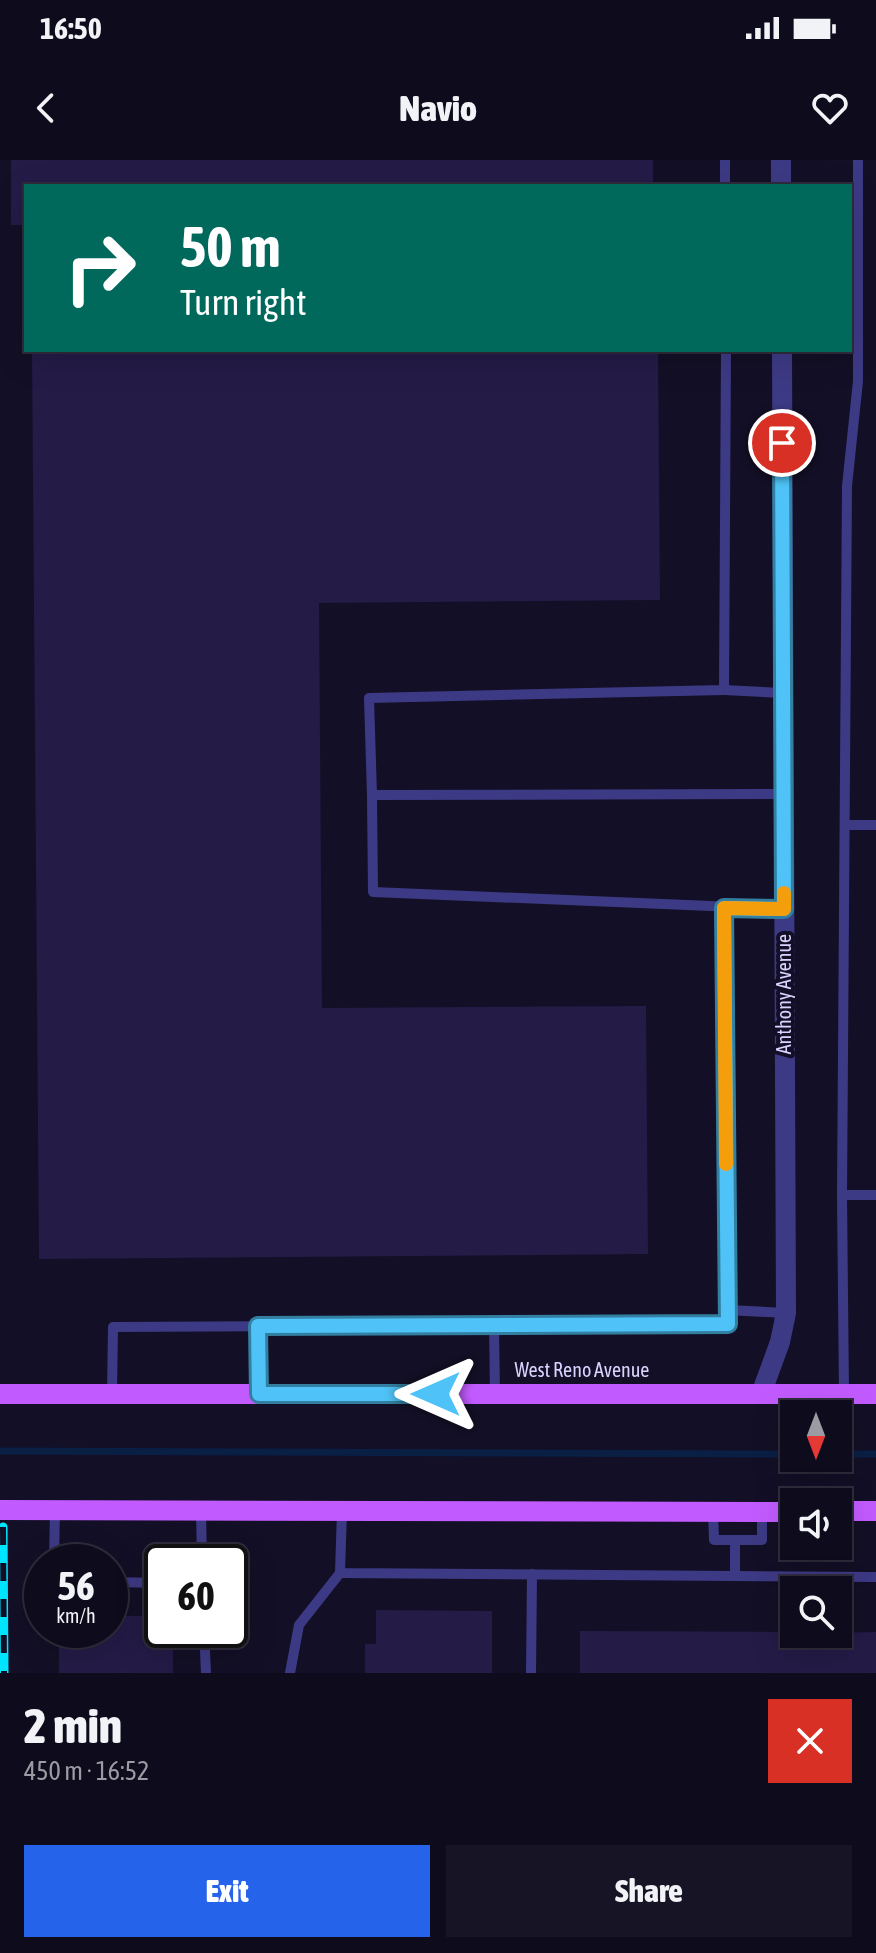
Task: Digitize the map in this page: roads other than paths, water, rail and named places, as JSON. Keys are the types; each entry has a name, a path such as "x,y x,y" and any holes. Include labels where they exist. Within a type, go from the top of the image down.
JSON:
{"main road":[{"name":"West Reno Avenue","path":"0,1394 876,1394"},
{"path":"0,1510 780,1512"},
{"path":"852,1511 876,1511"}],"street":[{"path":"781,160 781,184"},
{"name":"Anthony Avenue","path":"761,1394 780,1342 786,1313 782,352"}],"lane":[{"path":"725,160 725,184"},
{"path":"844,1394 842,1195 847,486 858,381 858,160"},
{"path":"724,690 726,352"},
{"path":"783,693 724,690 369,698 373,892 784,909"},
{"path":"372,795 783,794"},
{"path":"845,825 876,825"},
{"path":"112,1394 113,1327 728,1324 724,908"},
{"path":"842,1195 876,1195"},
{"path":"727,1310 786,1313"},
{"path":"494,1325 495,1394"},
{"path":"258,1326 259,1394"},
{"path":"54,1544 55,1510"},
{"path":"201,1511 202,1544"},
{"path":"290,1673 299,1625 340,1573 342,1511"},
{"path":"713,1511 714,1540 762,1540 762,1512"},
{"path":"735,1540 735,1575"},
{"path":"340,1573 876,1577"},
{"path":"531,1673 532,1574"},
{"path":"205,1648 206,1673"}],"waterway":[{"path":"0,1451 780,1454"},
{"path":"852,1454 876,1454"}],"railway":[{"path":"3,1527 4,1673"}]}
